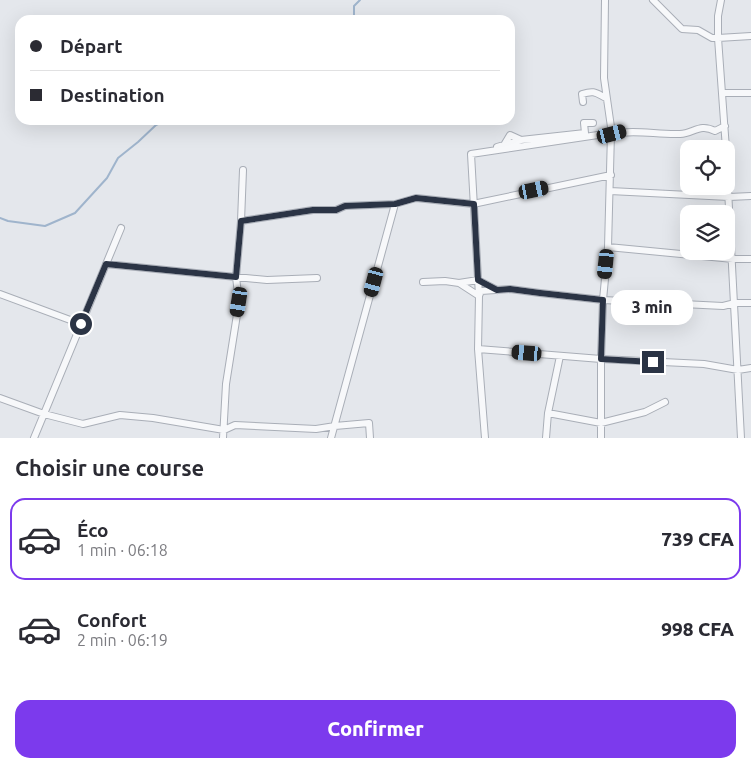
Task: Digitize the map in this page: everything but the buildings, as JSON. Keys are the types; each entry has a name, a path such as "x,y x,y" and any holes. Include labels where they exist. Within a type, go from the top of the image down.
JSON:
{"street":[{"path":"602,437 601,359 603,300 608,247 612,134 604,78 605,0"},
{"path":"653,0 682,29 698,30 712,38 751,36"},
{"path":"721,0 718,16 718,38 726,140"},
{"path":"583,102 582,94 591,91 599,93 606,98"},
{"path":"722,93 751,93"},
{"path":"487,152 489,149 521,140 585,133 584,123 593,123"},
{"path":"485,438 478,349 479,296 471,154 612,133 682,134 701,127 710,128 715,131 725,126"},
{"path":"223,438 226,384 239,302 236,277 243,170"},
{"path":"241,221 313,210 336,210 345,206 395,204 416,198 474,204 610,175"},
{"path":"610,191 729,197 751,196"},
{"path":"729,197 729,205"},
{"path":"331,438 395,204"},
{"path":"34,438 121,228"},
{"path":"608,247 680,254"},
{"path":"735,259 751,259"},
{"path":"732,260 741,438"},
{"path":"106,264 267,280 317,278"},
{"path":"423,282 445,281 459,283 478,280 497,290"},
{"path":"459,283 479,296"},
{"path":"479,296 481,291 510,289 603,300 723,306 735,302 751,303"},
{"path":"0,294 81,324"},
{"path":"478,349 601,359 704,364 738,370 751,368"},
{"path":"546,438 548,413 560,356"},
{"path":"0,398 44,414 83,424 120,415 154,418 224,430 235,426 316,429 369,423 370,438"},
{"path":"548,413 601,423 645,412 665,402"}],"waterway":[{"path":"354,15 354,6 360,0"},
{"path":"0,218 8,221 45,226 75,213 107,178 118,158 156,125"}],"route":[{"path":"81,324 106,264 236,277 241,221 313,210 336,210 345,206 395,204 416,198 474,204 478,280 497,290 510,289 603,300 601,359 653,362"}]}
